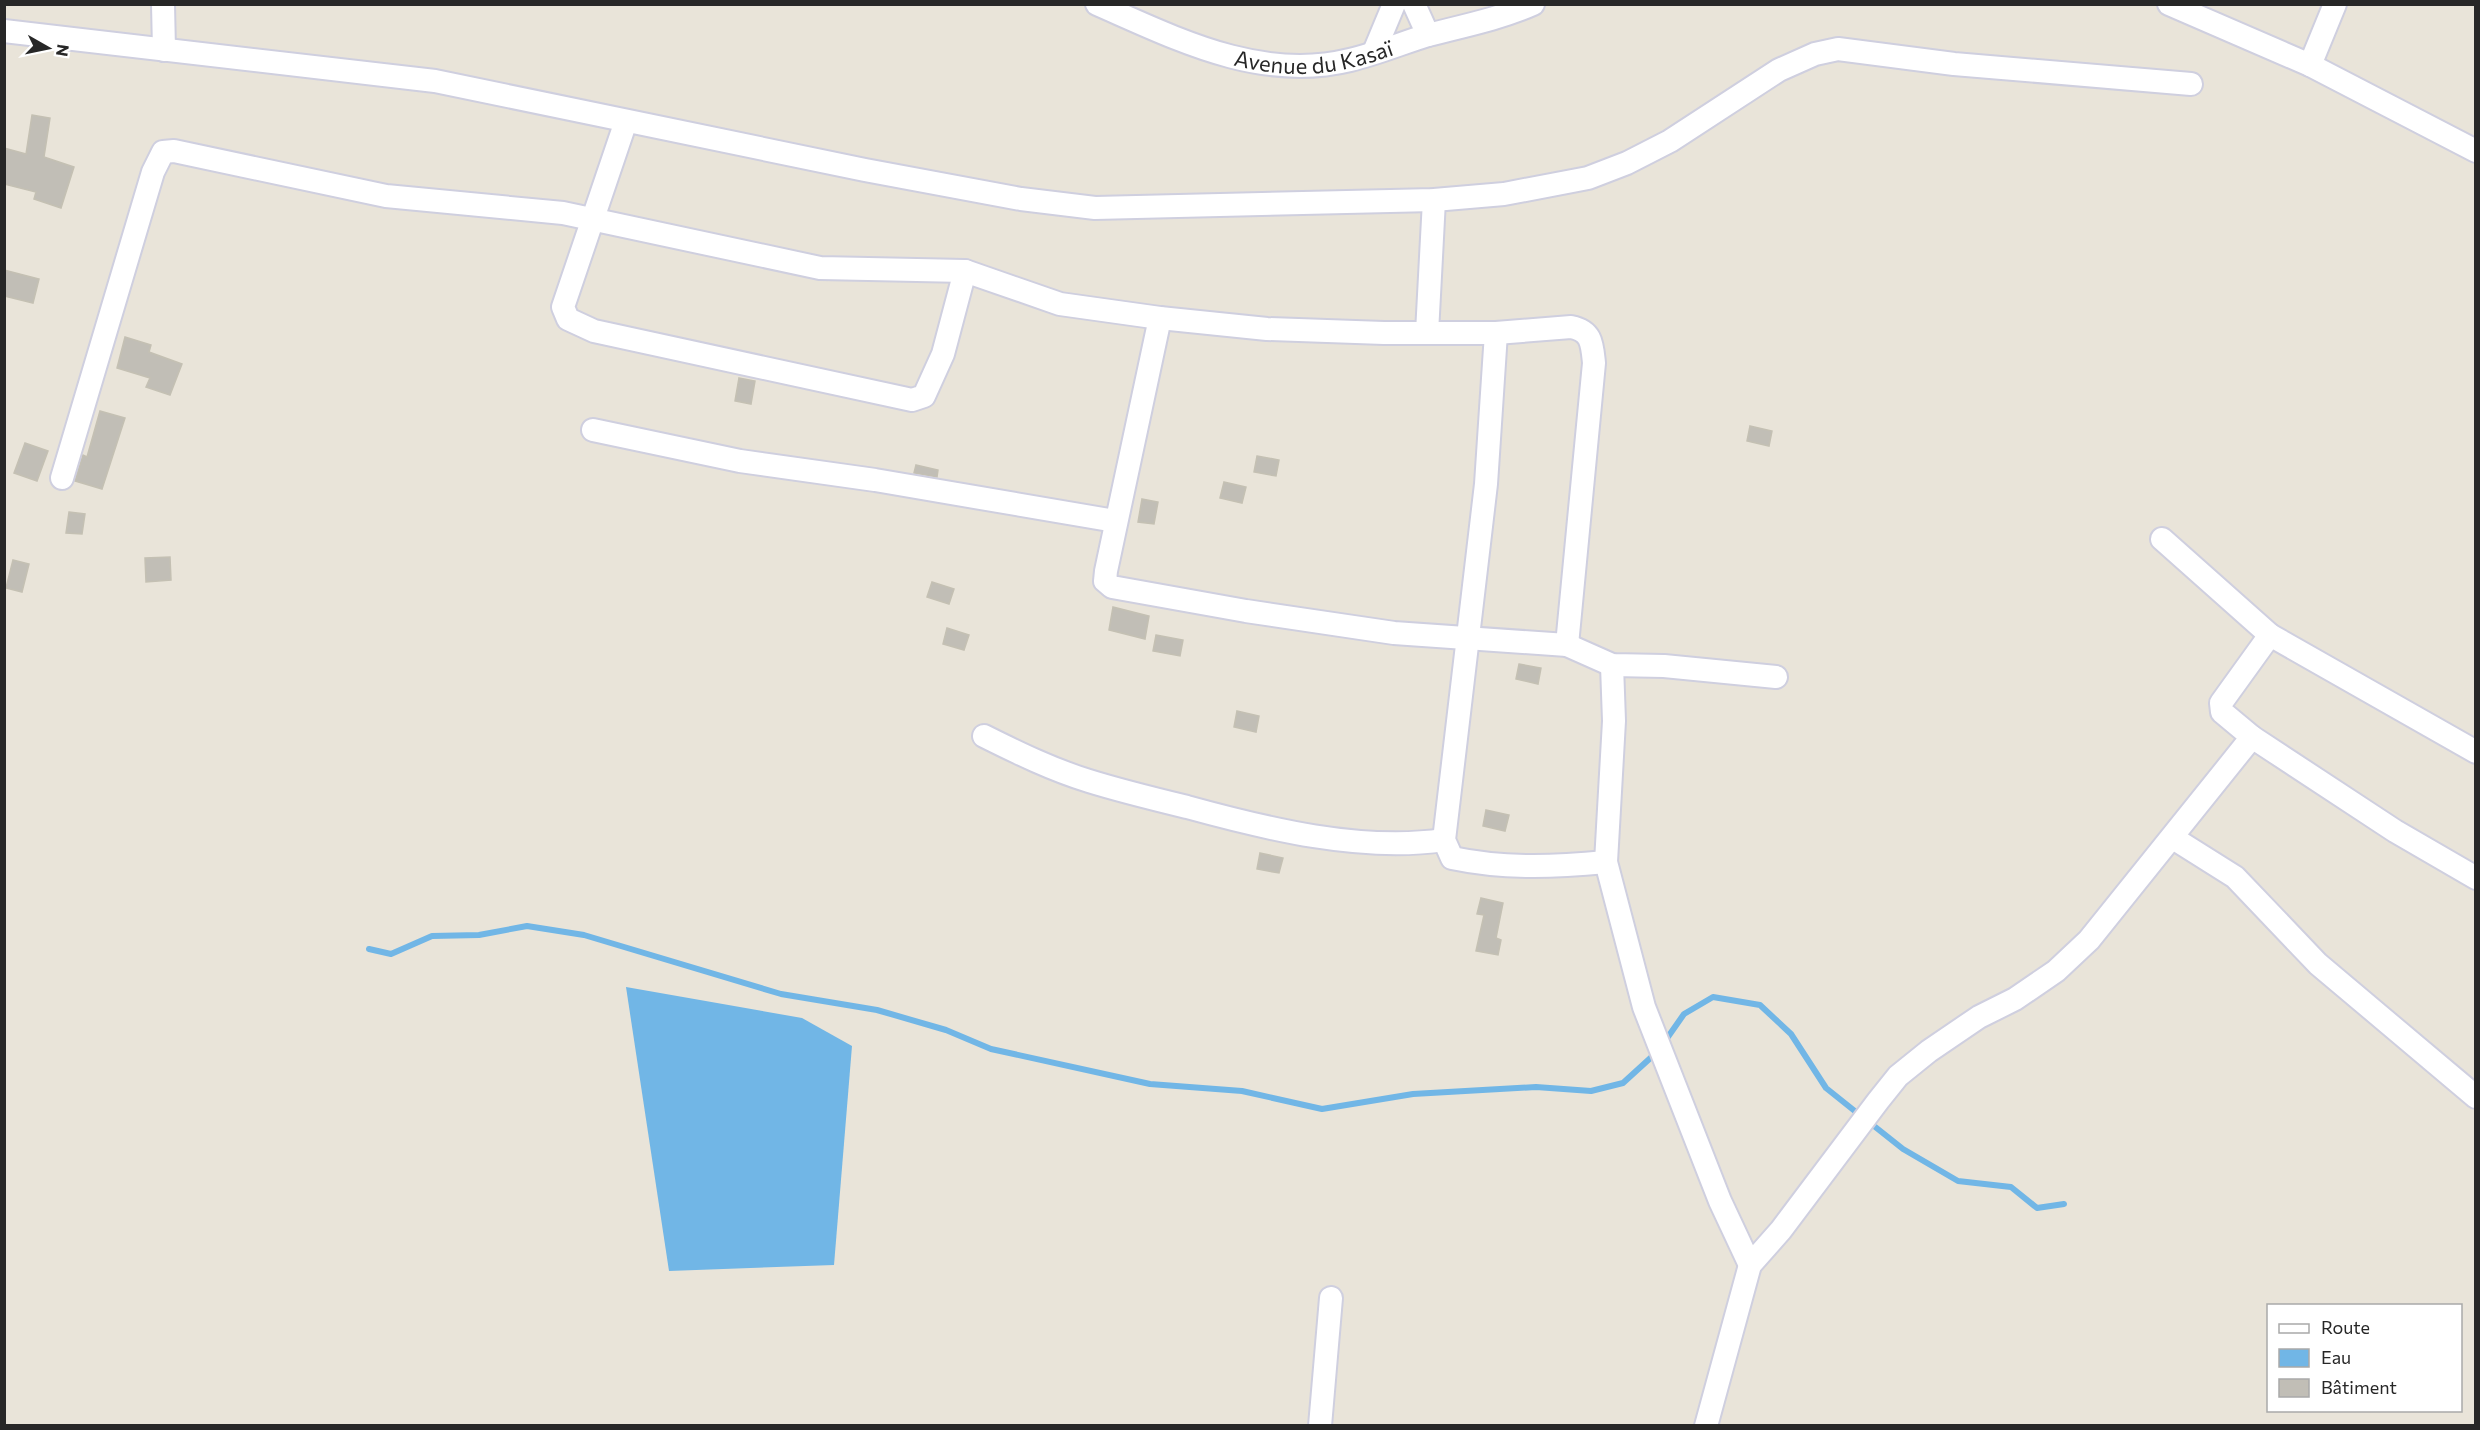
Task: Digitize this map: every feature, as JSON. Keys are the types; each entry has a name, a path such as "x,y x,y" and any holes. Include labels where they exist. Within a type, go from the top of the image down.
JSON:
{"street":[{"path":"163,4 164,50"},
{"name":"Avenue du Kasaï","path":"1097,4 1180,41 1262,64 1307,66 1350,60 1428,35 1475,24 1533,4"},
{"path":"1374,52 1394,4"},
{"path":"1414,4 1428,35"},
{"path":"2169,4 2310,65 2475,151"},
{"path":"2310,65 2335,4"},
{"path":"4,31 435,81 519,96 626,121 1021,199 1095,208 1142,209 1434,200 1504,194 1587,178 1627,163 1670,141 1779,70 1815,54 1838,49 1954,64 2191,84"},
{"path":"626,121 563,307 568,319 594,331 743,365 851,386 894,398 912,400 924,396 943,354 965,271"},
{"path":"62,478 153,172 163,152 192,154 386,196 496,205 592,219 625,228 820,268 965,271 1060,304 1160,318 1287,330 1496,333 1571,327 1582,329 1589,335 1594,363 1568,645"},
{"path":"1427,333 1434,200"},
{"path":"1160,318 1115,522 1105,581 1112,587 1246,611 1394,633 1568,645 1612,665 1664,666 1776,677"},
{"path":"1496,333 1486,484 1444,840 1452,858 1468,861 1522,867 1606,862"},
{"path":"593,430 740,461 885,482 1115,522"},
{"path":"2162,539 2270,634 2475,752"},
{"path":"2270,634 2221,702 2222,712 2252,737 2395,831 2475,878"},
{"path":"1612,665 1614,721 1606,862 1644,1007 1720,1202 1750,1265"},
{"path":"984,736 1029,758 1088,781 1245,823 1343,839 1419,844 1444,840"},
{"path":"1706,1425 1750,1265 1781,1230 1898,1076 1979,1017 2015,999 2056,971 2088,940 2173,838 2252,737"},
{"path":"2173,838 2235,878 2318,964 2475,1097"},
{"path":"1320,1425 1331,1298"}],"water":[{"path":"626,987 802,1018 852,1046 834,1265 669,1271"}],"building":[{"path":"32,115 50,118 44,157 74,167 61,208 34,199 36,192 4,184 4,148 26,154"},
{"path":"4,270 39,279 33,303 4,296"},
{"path":"125,337 151,345 149,352 182,364 170,395 146,387 150,378 117,368"},
{"path":"739,378 755,381 751,404 735,401"},
{"path":"100,411 125,418 102,489 75,481 83,455 87,457"},
{"path":"1750,426 1772,431 1769,446 1747,441"},
{"path":"25,443 48,451 37,481 14,473"},
{"path":"1257,456 1279,460 1276,476 1254,472"},
{"path":"916,465 938,470 937,477 914,473"},
{"path":"1224,482 1246,487 1242,503 1220,498"},
{"path":"1142,499 1158,502 1154,524 1138,522"},
{"path":"69,512 85,514 82,534 66,533"},
{"path":"170,557 171,580 146,582 145,558"},
{"path":"13,560 29,564 22,592 6,588"},
{"path":"932,582 954,589 949,604 927,597"},
{"path":"1113,607 1149,616 1145,639 1109,630"},
{"path":"947,628 969,635 964,650 943,644"},
{"path":"1156,635 1183,640 1180,656 1153,651"},
{"path":"1519,664 1541,668 1538,684 1516,679"},
{"path":"1237,711 1259,716 1256,732 1234,727"},
{"path":"1486,810 1509,815 1505,831 1483,826"},
{"path":"1260,853 1283,858 1279,873 1257,869"},
{"path":"1481,898 1503,903 1496,938 1501,940 1498,955 1476,951 1484,915 1477,914"}],"waterway":[{"path":"369,949 391,954 432,936 479,935 527,926 584,935 781,994 877,1010 946,1030 991,1049 1150,1084 1242,1091 1322,1109 1413,1094 1536,1087 1591,1091 1623,1083 1657,1052"},
{"path":"1663,1044 1684,1014 1713,997 1760,1005 1791,1034 1826,1088 1861,1116"},
{"path":"1869,1122 1903,1149 1958,1181 2011,1187 2037,1208 2064,1204"}]}
